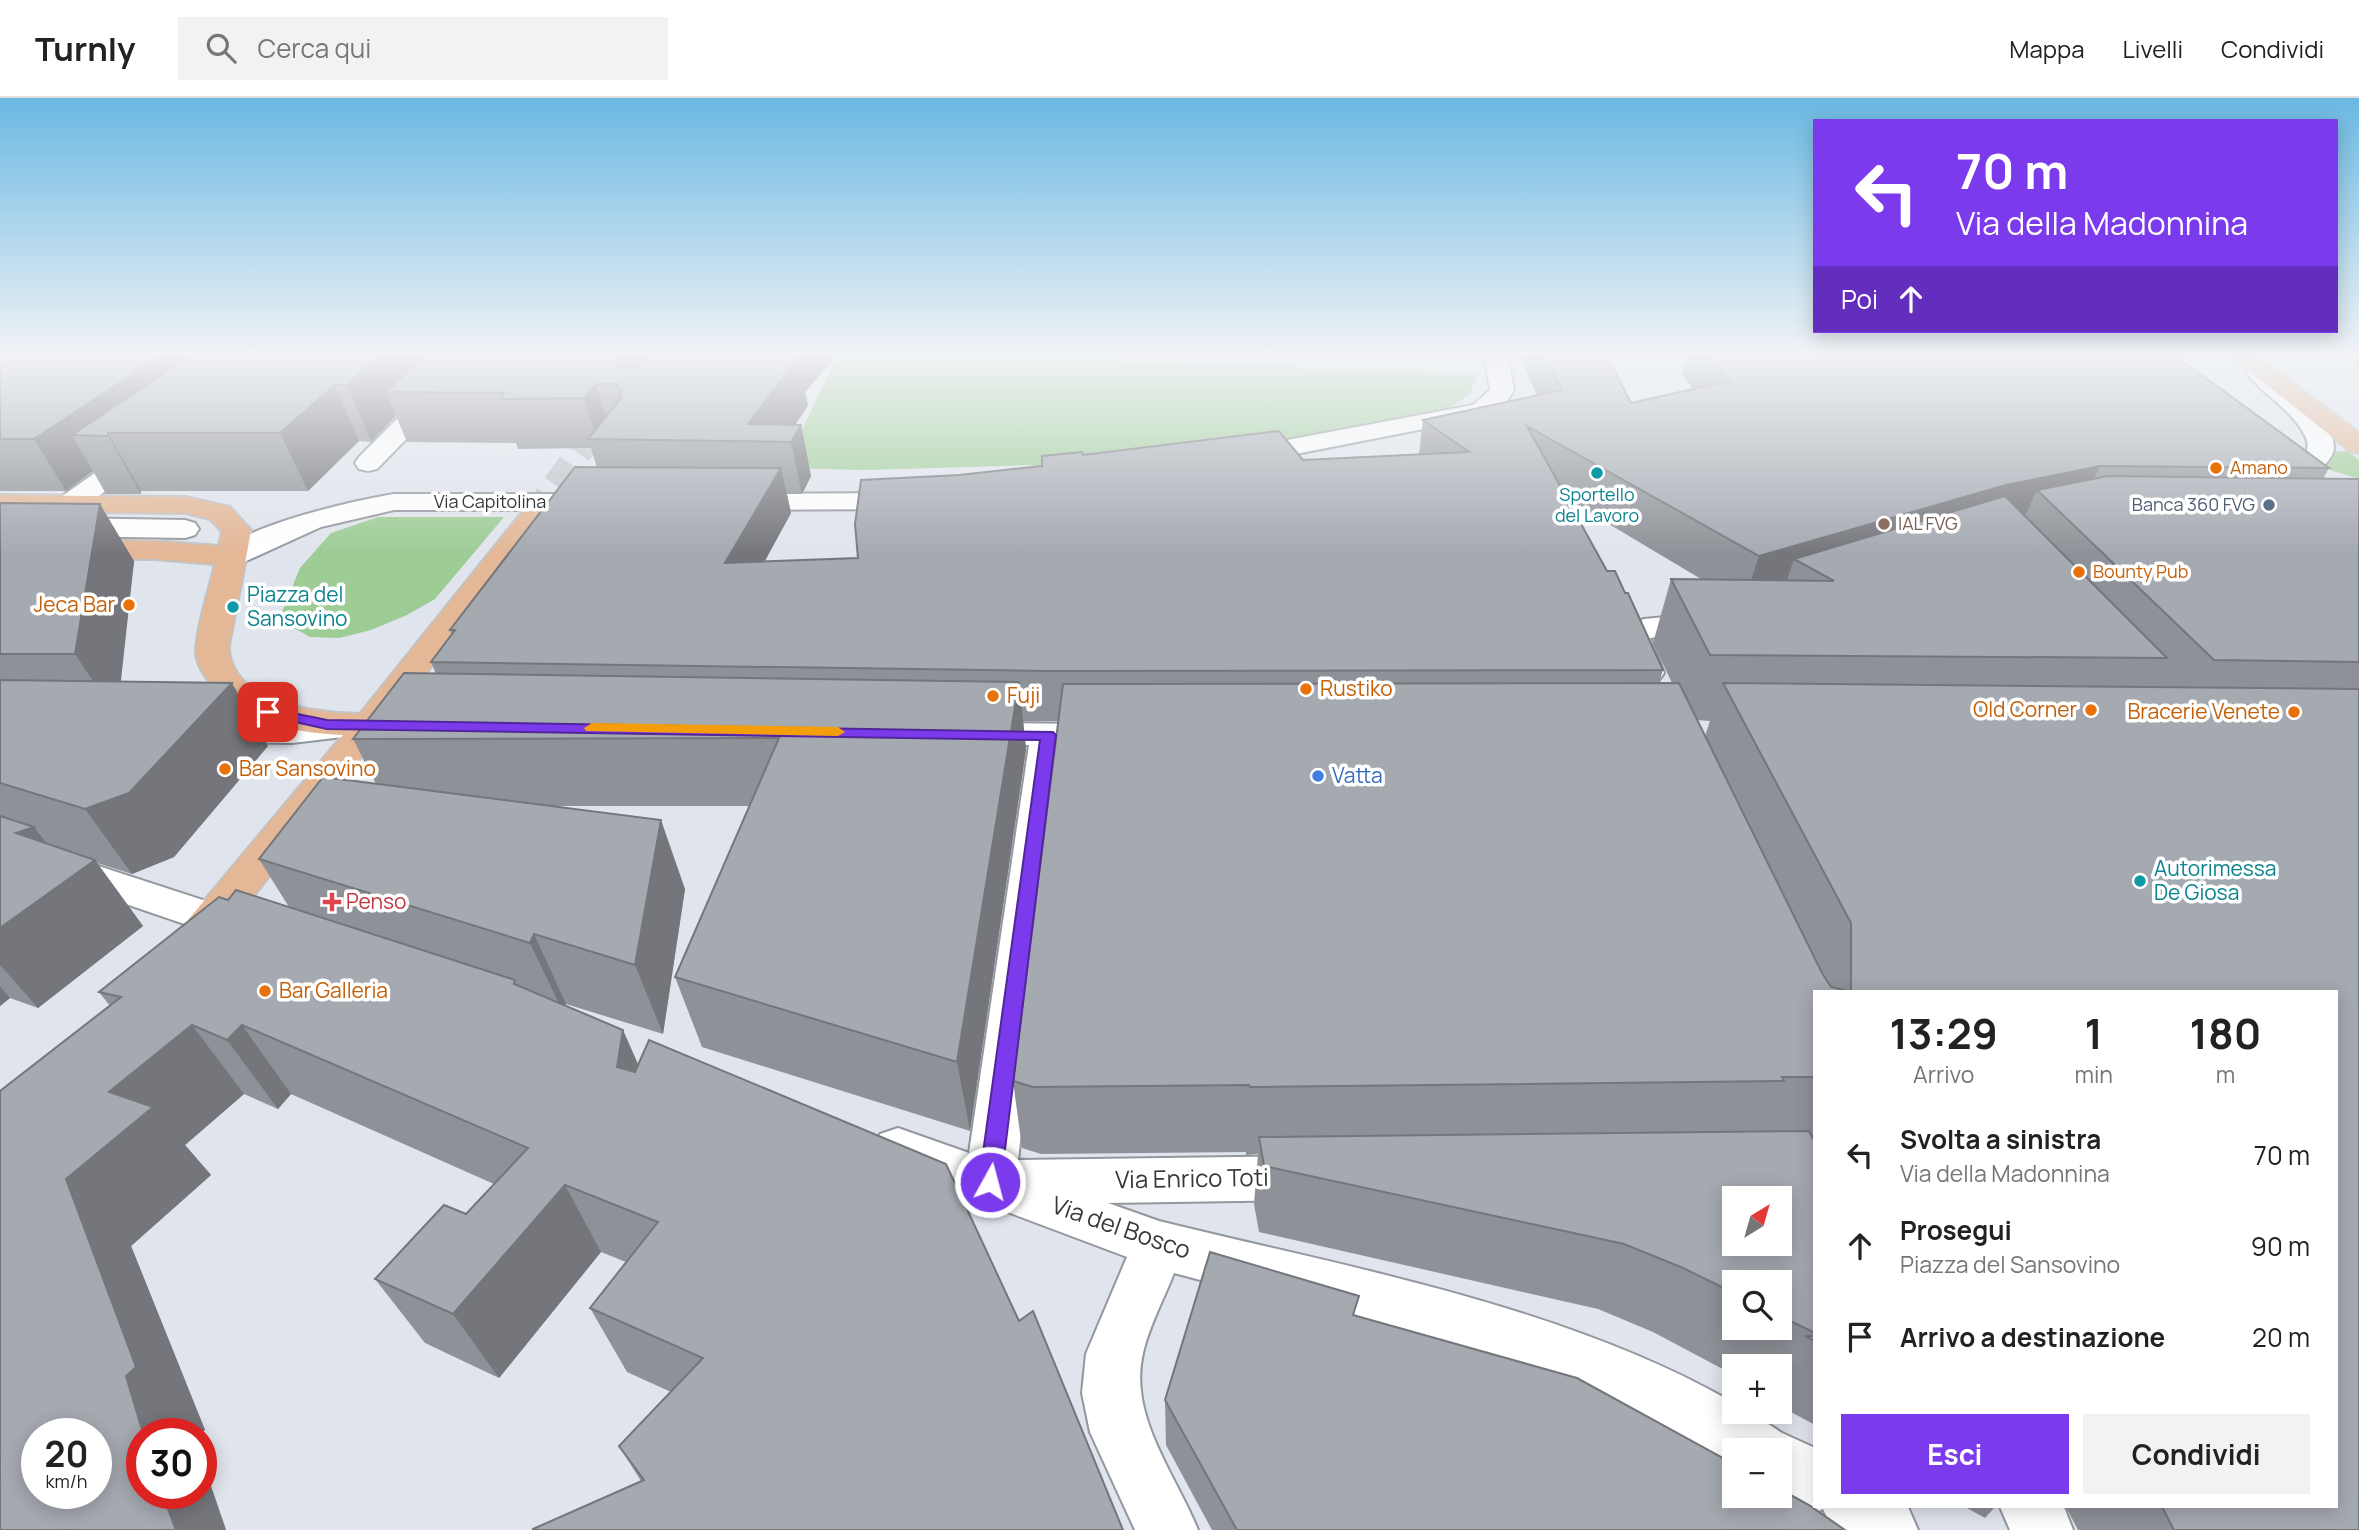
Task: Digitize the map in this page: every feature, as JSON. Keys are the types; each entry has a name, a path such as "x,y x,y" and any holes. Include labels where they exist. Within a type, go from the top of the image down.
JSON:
{"main road":[{"path":"2327,421 2359,445"},
{"path":"2281,466 2319,495"},
{"path":"0,503 206,508 220,513 237,530 212,651 221,674 237,692 268,712 327,724 389,725"},
{"path":"178,956 214,920 389,725 533,517"},
{"path":"2,545 154,550 233,556"}],"street":[{"path":"368,463 413,421"},
{"path":"1213,461 1428,421"},
{"path":"2305,421 2321,443 2321,453 2309,466 2306,474 2319,495"},
{"path":"71,503 164,436"},
{"path":"579,502 600,472"},
{"path":"708,502 872,503 940,498"},
{"name":"Via Capitolina","path":"233,556 274,534 317,517 361,507 407,502 629,502"},
{"path":"2,545 39,527 185,529"},
{"path":"1658,699 1633,640 1635,633 1644,629 1695,626 1734,618"},
{"path":"181,731 292,732 389,725"},
{"path":"937,733 1146,735"},
{"path":"990,1182 1048,735"},
{"path":"0,847 286,943"},
{"name":"Via del Bosco","path":"860,1136 1159,1245 1475,1326 1578,1359 1686,1408 1738,1438"},
{"name":"Via Enrico Toti","path":"990,1182 1353,1177"},
{"path":"1159,1245 1114,1354 1111,1394 1120,1432 1167,1530"},
{"path":"1792,1469 1813,1481"},
{"path":"1855,1508 1888,1530"},
{"path":"2031,1508 2042,1530"}],"green space":[{"path":"806,421 1399,421 1089,471 1036,476 1031,465 864,470 784,468"},
{"path":"2348,451 2359,460 2359,479 2324,468 2331,452"},
{"path":"378,517 504,517 435,599 407,615 371,630 339,638 310,637 292,627 282,612 300,568 331,533"}],"building":[{"path":"0,421 62,421 34,439 0,439"},
{"path":"93,421 294,421 280,433 72,435"},
{"path":"603,421 750,421 748,424 801,425 791,442 588,439"},
{"path":"1424,421 2264,421 2329,468 2100,466 2006,485 1759,556 1527,426 1607,571 1615,571 1625,593 1628,593 1663,670 1044,671 431,662 455,630 450,630 575,467 781,468 725,563 858,558 855,524 861,480 959,475 1042,466 1042,456 1082,452 1083,455 1279,431 1303,460 1469,452"},
{"path":"2108,476 2359,479 2359,662 2214,660 2037,490"},
{"path":"2005,496 2167,658 1710,655 1671,579 1834,581 1794,559"},
{"path":"0,503 100,504 75,654 0,654"},
{"path":"404,673 1019,682 957,1062 675,977 779,738 353,739"},
{"path":"0,680 232,683 129,793 85,809 0,783"},
{"path":"1679,683 1822,973 1831,987 1843,990 1813,990 1813,1077 1782,1077 1784,1081 1250,1087 1033,1087 1013,1081 1063,684"},
{"path":"1723,683 2359,689 2359,1530 2174,1530 2163,1508 2338,1508 2338,990 1851,990 1851,923"},
{"path":"323,777 661,820 635,965 534,934 530,943 259,859"},
{"path":"0,816 34,827 16,833 95,860 0,928"},
{"path":"236,890 515,980 514,984 623,1030 617,1067 635,1072 649,1040 946,1164 1019,1321 1033,1311 1123,1530 533,1530 644,1480 619,1446 703,1358 590,1308 658,1222 565,1185 453,1314 375,1279 444,1205 466,1214 528,1148 242,1025 227,1040 192,1025 109,1092 153,1107 66,1179 136,1367 126,1376 139,1418 126,1418 126,1509 168,1509 176,1530 0,1530 0,1091 121,997 99,992 219,897 228,900"},
{"path":"1809,1131 1813,1138 1813,1332 1792,1322 1792,1270 1722,1270 1722,1287 1624,1244 1264,1166 1259,1137"},
{"path":"1210,1252 1359,1296 1353,1315 1577,1378 1722,1457 1722,1508 1792,1508 1792,1496 1845,1530 1237,1530 1165,1400"}],"tunnel":[{"path":"533,517 601,421"}],"slow traffic":[{"path":"592,728 838,732"}],"place":[{"name":"Amano","path":"2216,468"},
{"name":"Sportello del Lavoro","path":"1597,473"},
{"name":"Banca 360 FVG","path":"2269,505"},
{"name":"IAL FVG","path":"1884,524"},
{"name":"Bounty Pub","path":"2079,572"},
{"name":"Jeca Bar","path":"129,605"},
{"name":"Piazza del Sansovino","path":"233,607"},
{"name":"Rustiko","path":"1306,689"},
{"name":"Fuji","path":"993,696"},
{"name":"Old Corner","path":"2091,710"},
{"name":"Bracerie Venete","path":"2294,712"},
{"name":"Bar Sansovino","path":"225,769"},
{"name":"Vatta","path":"1318,776"},
{"name":"Autorimessa De Giosa","path":"2140,881"},
{"name":"Penso","path":"332,902"},
{"name":"Bar Galleria","path":"265,991"}],"route":[{"path":"268,712 327,724 1048,735 990,1182"}]}
